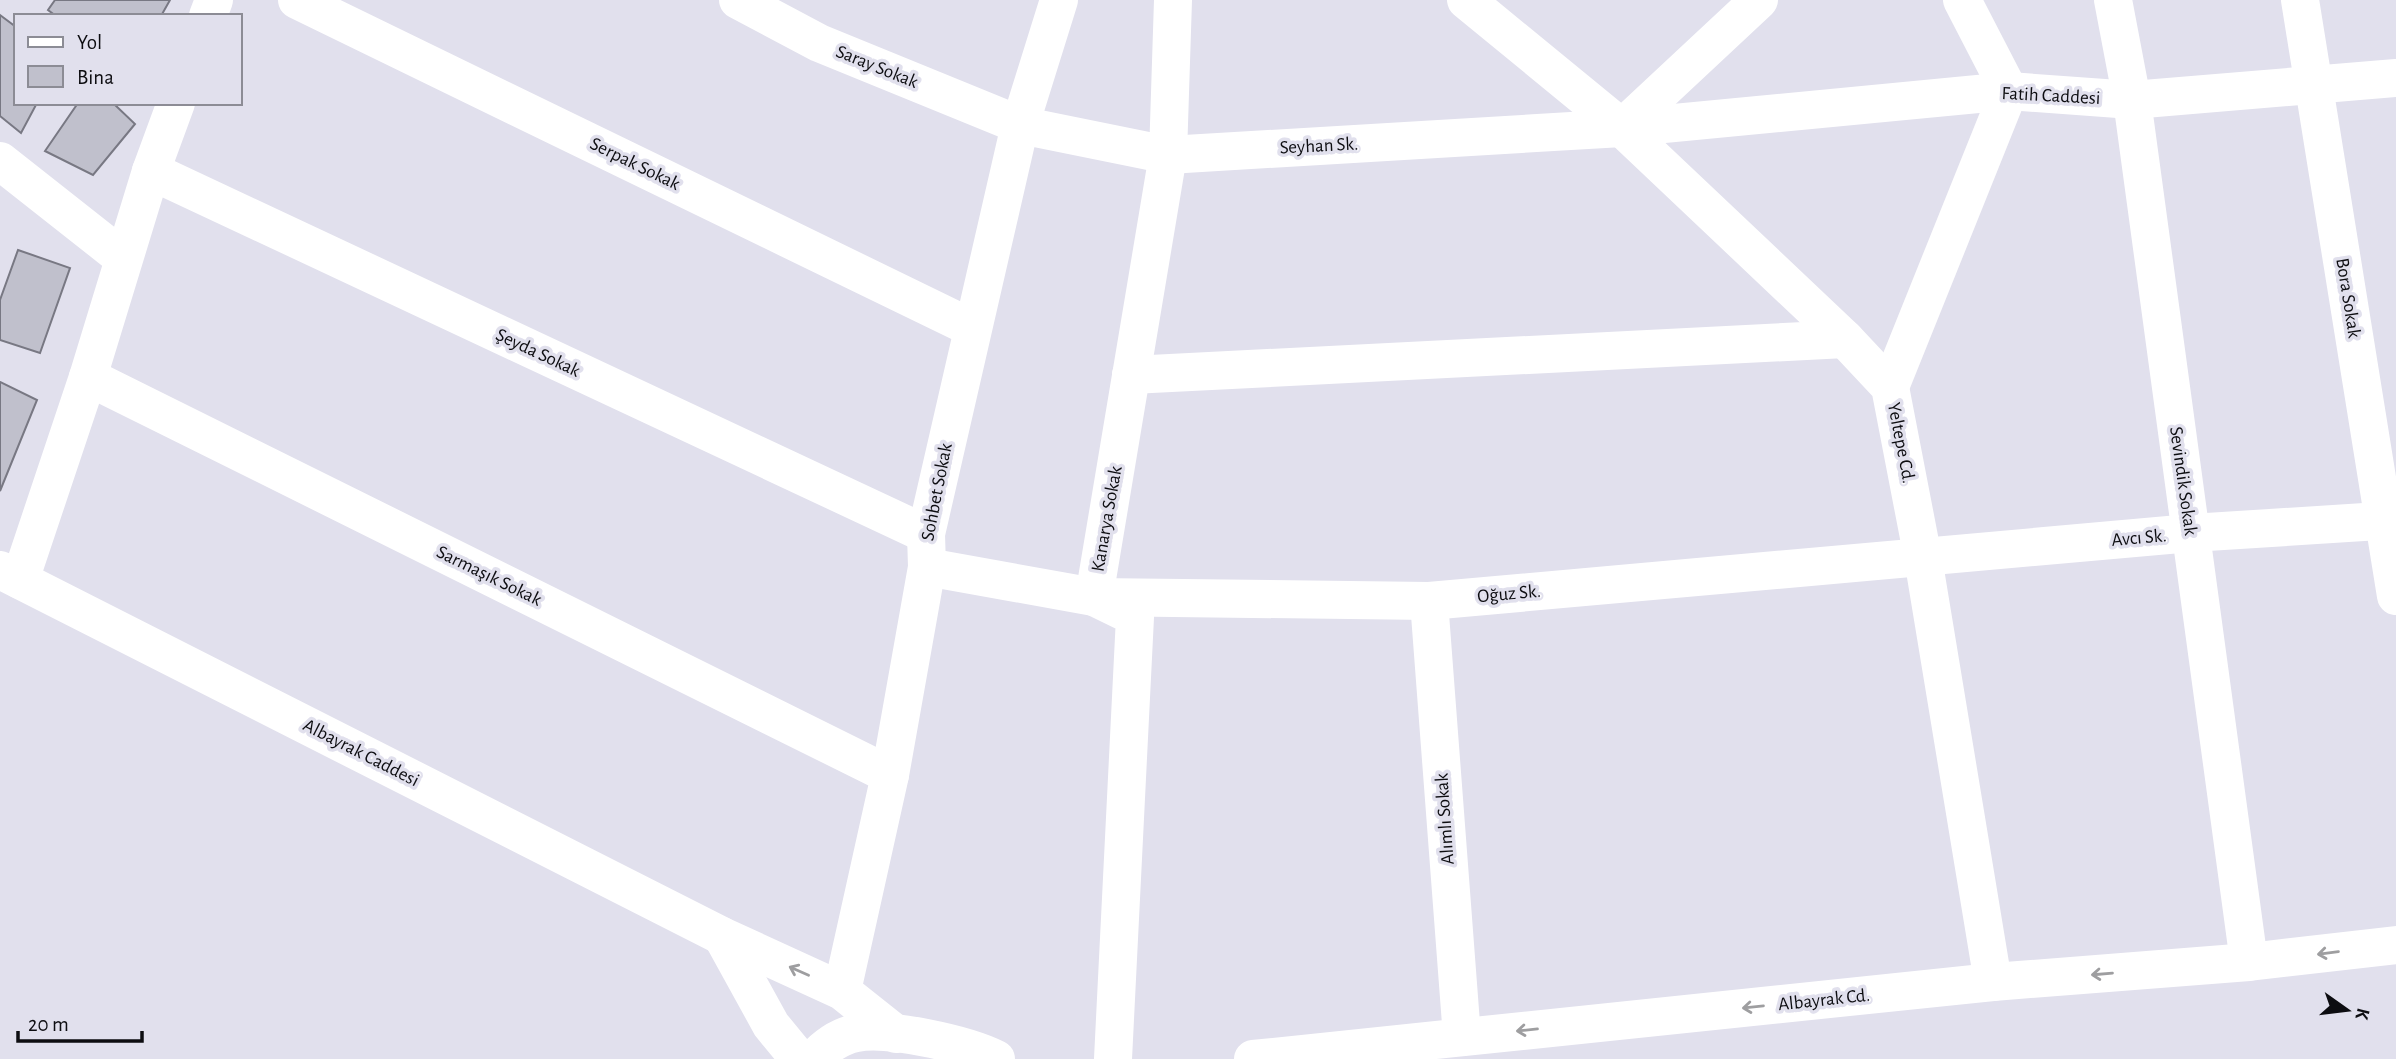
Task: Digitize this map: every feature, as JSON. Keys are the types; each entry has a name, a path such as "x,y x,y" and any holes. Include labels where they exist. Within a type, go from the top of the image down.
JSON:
{"street":[{"name":"Serpak Sokak","path":"298,0 972,328"},
{"name":"Saray Sokak","path":"738,0 819,43 1020,125"},
{"name":"Sohbet Sokak","path":"842,991 890,775 926,551 972,328 1020,125 1059,0"},
{"name":"Kanarya Sokak","path":"1113,1059 1135,617 1094,597 1168,155 1173,0"},
{"name":"Yeltepe Cd.","path":"1466,0 1622,128 1845,338 1890,387 1923,558 1993,982"},
{"path":"1622,128 1759,0"},
{"path":"1890,387 2009,91 1962,0"},
{"name":"Sevindik Sokak","path":"2113,0 2132,100 2249,962"},
{"name":"Bora Sokak","path":"2300,0 2390,520 2396,596"},
{"name":"Fatih Caddesi","path":"1622,128 2009,91 2132,100 2396,78"},
{"path":"10,575 88,377 123,258 175,105"},
{"name":"Seyhan Sk.","path":"1020,125 1168,155 1622,128"},
{"path":"0,161 123,258"},
{"name":"Şeyda Sokak","path":"151,171 926,551 1094,597"},
{"path":"1131,375 1845,338"},
{"name":"Sarmaşık Sokak","path":"88,377 890,775"},
{"name":"Avcı Sk.","path":"1923,558 2191,533 2390,520"},
{"name":"Oğuz Sk.","path":"1094,597 1429,601 1923,558"},
{"name":"Albayrak Caddesi","path":"10,575 722,936 842,991 896,1034"},
{"name":"Alımlı Sokak","path":"1429,601 1462,1037"},
{"path":"722,936 771,1025 799,1059"},
{"name":"Albayrak Cd.","path":"1253,1059 1993,982 2249,962 2396,945"},
{"path":"814,1059 835,1041 853,1033 896,1034 996,1059"}],"building":[{"path":"55,0 170,0 162,14 53,14 48,10"},
{"path":"0,15 14,26 14,105 36,105 21,133 0,116"},
{"path":"77,105 115,105 135,124 93,175 45,151"},
{"path":"18,250 70,268 40,353 0,340 0,300"},
{"path":"0,382 37,400 0,491"}]}
